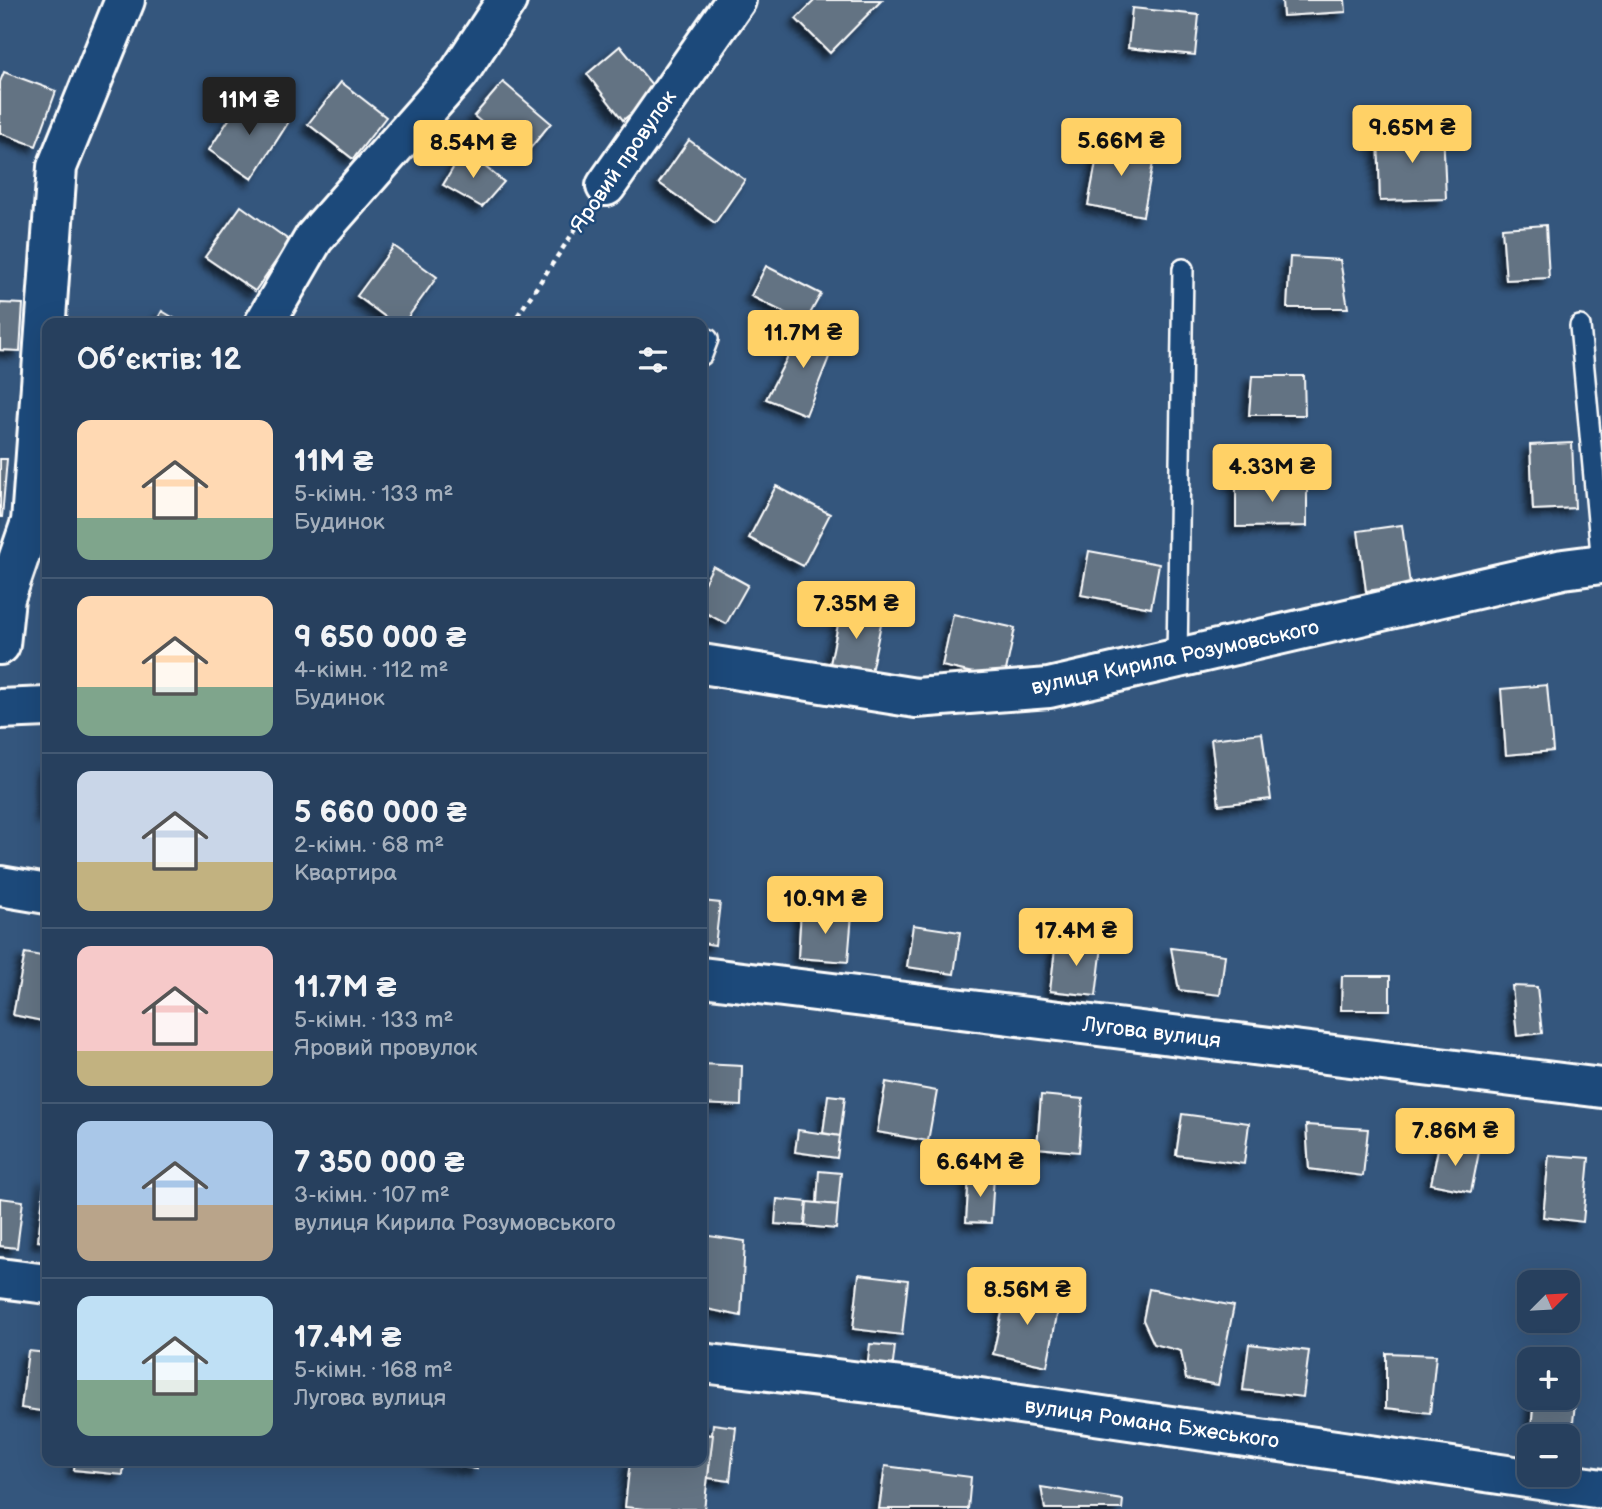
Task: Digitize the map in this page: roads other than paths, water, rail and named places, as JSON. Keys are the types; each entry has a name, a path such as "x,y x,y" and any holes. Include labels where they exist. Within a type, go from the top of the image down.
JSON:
{"street":[{"path":"49,318 57,166 125,0"},
{"path":"267,318 314,238 460,73 507,0"},
{"name":"Яровий провулок","path":"606,186 736,0"},
{"path":"0,645 5,598 39,518 42,459"},
{"name":"вулиця Кирила Розумовського","path":"707,665 916,698 1049,688 1563,569 1602,564"},
{"path":"0,709 42,707"},
{"path":"0,886 42,893"},
{"name":"Лугова вулиця","path":"707,977 1602,1088"},
{"path":"0,1278 42,1283"},
{"name":"вулиця Романа Бжеського","path":"707,1364 911,1388 1602,1489"}],"lane":[{"path":"1177,658 1183,270"},
{"path":"1580,326 1602,564"}]}
